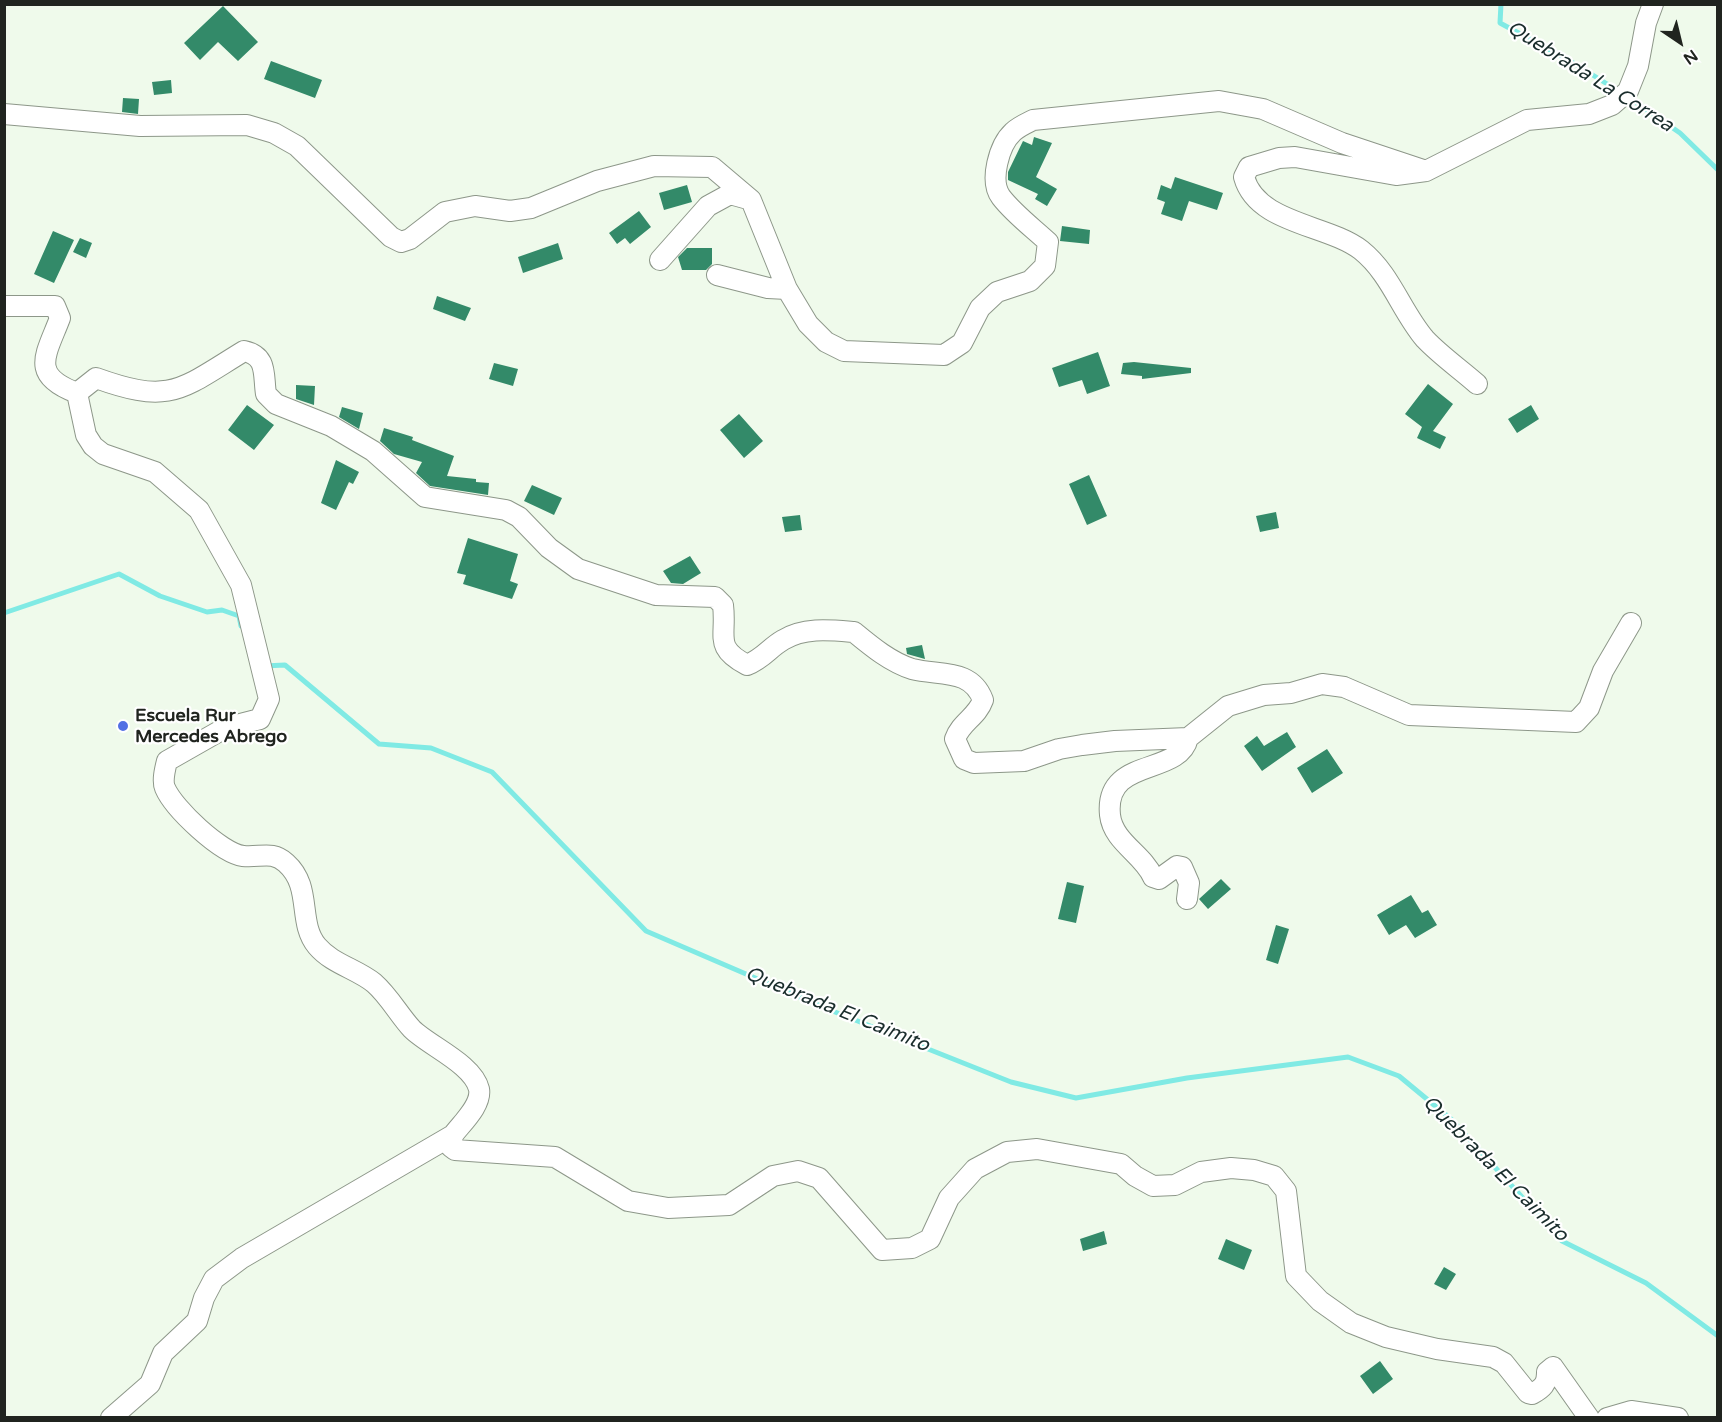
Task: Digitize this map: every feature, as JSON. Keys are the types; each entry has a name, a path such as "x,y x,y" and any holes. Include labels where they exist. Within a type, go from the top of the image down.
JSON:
{"street":[{"path":"1477,384 1425,339 1380,268 1361,250 1335,234 1311,228 1277,214 1247,188 1244,177 1249,167 1278,158 1295,157 1396,175 1426,171 1527,120 1589,114 1612,105 1628,91 1638,66 1646,22 1653,4"},
{"path":"4,114 140,126 247,125 274,133 297,146 391,237 401,242 411,239 445,212 475,206 510,211 531,208 597,181 654,166 712,167 751,200 787,289 808,324 826,342 844,351 944,355 962,343 980,308 997,292 1030,281 1045,266 1048,242 999,195 997,183 997,167 1002,149 1013,132 1033,120 1219,101 1263,110 1342,143 1426,171"},
{"path":"660,260 708,206 730,194 751,200"},
{"path":"717,275 768,288 787,289"},
{"path":"4,306 55,306 60,318 48,344 44,364 45,372 57,384 77,393"},
{"path":"77,393 96,378 126,389 149,393 182,388 244,351 251,352 259,357 264,365 266,394 276,404 331,426 373,451 426,497 506,510 519,517 549,548 586,572 656,595 715,597 723,605 723,640 730,656 747,664 763,658 781,641 800,632 854,632 876,651 912,669 953,674 972,682 983,700 980,710 958,730 955,739 964,759 974,763 1023,761 1059,749 1115,741 1188,738 1228,706 1264,695 1291,693 1322,684 1344,687 1408,715 1575,722 1589,708 1603,671 1631,623"},
{"path":"77,393 86,435 93,446 103,454 155,472 199,510 241,585 269,699 260,718 225,728 167,761 165,787 181,812 233,853 244,856 272,854 286,863 302,883 309,934 318,948 374,983 414,1030 473,1075 479,1090 477,1103 453,1135 242,1258 214,1279 204,1298 197,1321 164,1353 150,1384 111,1418"},
{"path":"1187,899 1189,883 1182,867 1177,866 1159,879 1153,878 1147,864 1128,849 1117,832 1110,817 1110,806 1113,793 1126,777 1151,765 1174,758 1186,748 1188,738"},
{"path":"453,1135 452,1147 455,1150 555,1157 628,1201 668,1208 729,1205 773,1176 798,1171 819,1178 882,1251 912,1248 930,1239 949,1198 975,1169 1007,1152 1037,1149 1120,1164 1153,1186 1175,1185 1201,1173 1231,1168 1254,1170 1274,1176 1286,1191 1296,1276 1320,1301 1351,1323 1386,1337 1437,1349 1493,1357 1504,1363 1528,1393 1532,1394 1542,1388 1547,1382 1547,1372 1553,1367 1589,1418"},
{"path":"1607,1418 1631,1411 1678,1418"}],"building":[{"path":"223,6 258,42 238,61 218,42 200,60 184,43"},
{"path":"271,61 322,80 315,98 264,79"},
{"path":"171,80 172,93 154,95 152,82"},
{"path":"123,98 139,99 138,114 122,112"},
{"path":"1034,137 1052,143 1036,177 1057,189 1047,206 1035,199 1038,194 1008,180 1008,172 1023,141 1032,145"},
{"path":"1175,177 1223,193 1217,210 1189,201 1182,221 1161,214 1165,202 1157,199 1161,185 1171,189"},
{"path":"687,185 692,202 664,210 659,193"},
{"path":"639,211 651,227 630,244 625,238 617,244 609,233"},
{"path":"1062,226 1090,230 1089,244 1060,241"},
{"path":"53,231 74,240 54,283 34,274"},
{"path":"80,238 92,243 86,258 73,252"},
{"path":"558,243 563,259 523,273 518,257"},
{"path":"687,248 712,248 712,264 706,270 682,270 678,257"},
{"path":"437,296 471,308 465,321 433,309"},
{"path":"1098,352 1110,386 1087,394 1082,380 1059,387 1052,368"},
{"path":"1134,362 1191,368 1191,373 1142,379 1142,376 1121,374 1123,363"},
{"path":"494,363 518,369 513,386 489,379"},
{"path":"1428,384 1453,404 1433,431 1446,437 1440,449 1417,438 1422,427 1405,414"},
{"path":"296,385 315,386 314,405 296,399"},
{"path":"247,405 274,425 254,450 228,430"},
{"path":"1531,405 1539,419 1517,433 1508,419"},
{"path":"342,407 363,413 359,429 339,417"},
{"path":"739,414 763,441 744,458 720,430"},
{"path":"384,428 413,437 412,440 454,456 447,476 476,479 476,482 489,483 488,495 430,486 416,473 422,462 394,454 380,441"},
{"path":"336,460 359,472 353,484 349,482 336,510 321,503"},
{"path":"1089,475 1107,516 1087,525 1069,484"},
{"path":"532,485 562,498 554,515 524,501"},
{"path":"1276,512 1279,528 1260,532 1256,516"},
{"path":"800,515 802,530 785,532 782,517"},
{"path":"468,538 518,554 510,581 518,584 512,599 463,584 466,575 457,573"},
{"path":"690,556 701,573 683,584 671,583 663,571"},
{"path":"922,645 925,659 907,654 906,648"},
{"path":"1287,732 1296,747 1262,771 1244,746 1257,736 1264,746"},
{"path":"1327,749 1343,773 1312,793 1297,768"},
{"path":"1221,879 1231,889 1208,909 1199,899"},
{"path":"1067,882 1084,886 1076,923 1058,919"},
{"path":"1411,895 1422,913 1428,910 1437,925 1415,938 1406,925 1389,935 1377,915"},
{"path":"1276,925 1289,929 1278,964 1266,960"},
{"path":"1104,1231 1107,1244 1083,1251 1080,1239"},
{"path":"1226,1239 1252,1250 1244,1270 1218,1259"},
{"path":"1444,1267 1456,1274 1446,1290 1434,1284"},
{"path":"1380,1361 1393,1379 1373,1394 1360,1376"}],"waterway":[{"name":"Quebrada La Correa","path":"1501,4 1500,23 1567,59 1620,92"},
{"name":"Quebrada La Correa","path":"1628,97 1680,133 1718,170"},
{"name":"Quebrada El Caimito","path":"4,613 119,574 160,596 207,612 222,610 239,616 241,626"},
{"name":"Quebrada El Caimito","path":"264,666 285,665 379,744 431,748 492,772 646,931 825,1008 1011,1082 1076,1098 1187,1078 1348,1057 1399,1076 1451,1119 1562,1241 1646,1283 1718,1336"}],"place":[{"name":"Escuela Rur Mercedes Abrego","path":"123,726"}]}
